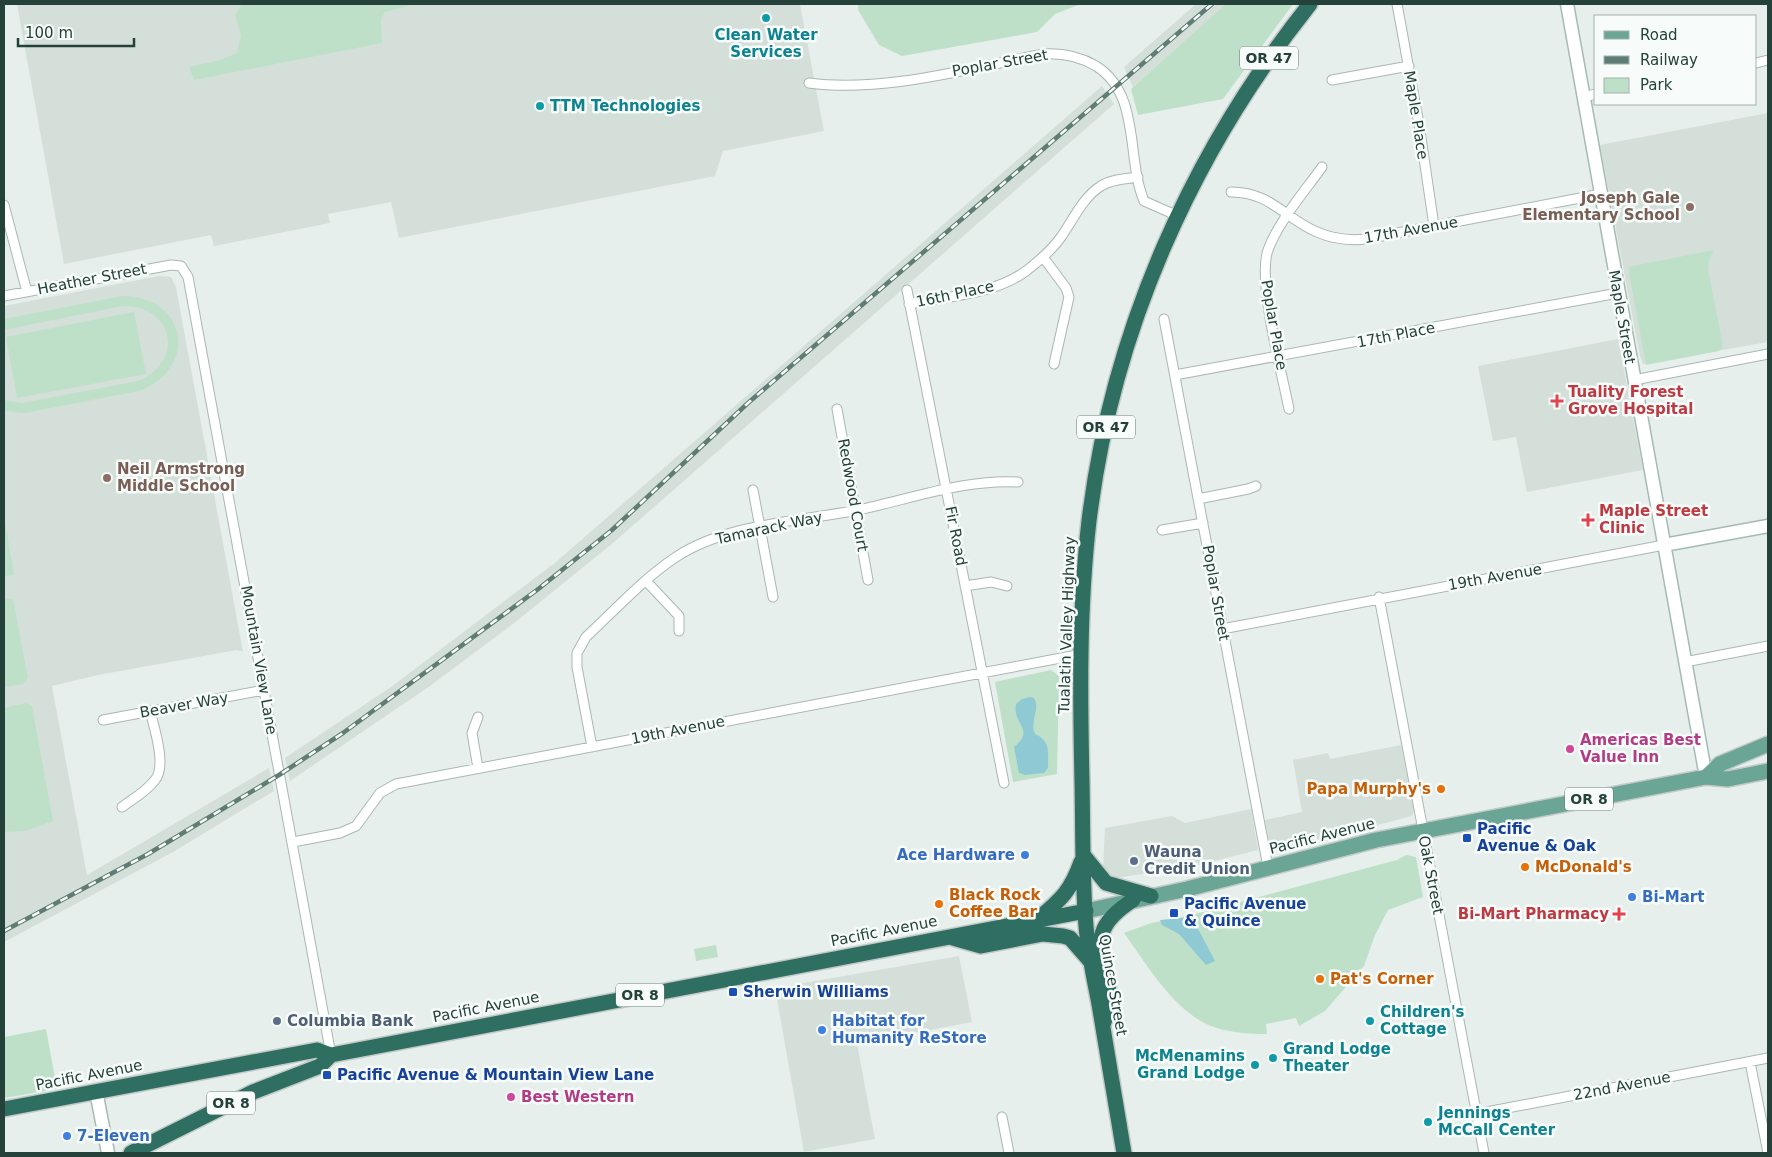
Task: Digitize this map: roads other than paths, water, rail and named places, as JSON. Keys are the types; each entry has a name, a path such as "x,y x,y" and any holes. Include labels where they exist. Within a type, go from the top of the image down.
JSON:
{"highway":[{"name":"Tualatin Valley Highway","path":"1086,911 1082,654 1083,587 1089,520 1105,428 1138,314 1178,216 1231,115 1274,51 1310,4"},
{"path":"1038,919 1064,897 1072,885 1084,856 1106,883 1151,896"},
{"path":"1102,1026 1110,1004 1100,944 1103,930 1119,909 1133,900"},
{"name":"Pacific Avenue","path":"4,1108 317,1050 331,1055 1086,911"},
{"name":"Quince Street","path":"1086,911 1102,1026 1124,1153"},
{"path":"949,937 981,946 1043,934 1063,936 1070,938 1092,962"},
{"name":"OR 8","path":"131,1153 253,1092 320,1066 331,1055"}],"main road":[{"name":"OR 8","path":"1706,777 1720,764 1768,744"},
{"name":"Pacific Avenue","path":"1086,911 1422,830 1706,777 1728,779 1768,771"}],"street":[{"name":"Maple Place","path":"1397,4 1409,66 1434,226"},
{"name":"Maple Street","path":"1567,4 1589,96 1601,194 1618,293 1706,777"},
{"name":"Poplar Street","path":"809,83 838,86 867,85 1044,54 1059,53 1080,58 1101,70 1120,94 1126,110 1144,201 1178,216"},
{"path":"1332,80 1409,66"},
{"name":"Poplar Place","path":"1289,409 1266,292 1265,266 1268,251 1275,236 1322,167"},
{"name":"16th Place","path":"909,304 980,291 1004,283 1024,272 1061,237 1079,209 1096,190 1108,183 1138,177"},
{"name":"17th Avenue","path":"1231,192 1260,196 1315,232 1347,241 1366,240 1601,194"},
{"path":"4,205 27,292"},
{"path":"1042,257 1066,288 1069,298 1054,364"},
{"name":"Heather Street","path":"4,296 171,265 181,266"},
{"name":"Mountain View Lane","path":"181,266 188,277 331,1055"},
{"name":"Fir Road","path":"907,290 935,442 1004,783"},
{"name":"17th Place","path":"1175,376 1618,293"},
{"name":"Poplar Street","path":"1164,320 1268,867"},
{"path":"1634,380 1768,354"},
{"name":"Redwood Court","path":"837,409 868,580"},
{"name":"Tamarack Way","path":"592,747 577,667 577,653 586,637 676,557 703,543 760,528 855,510 946,489 1000,481 1018,482"},
{"path":"1198,499 1248,490 1256,486"},
{"path":"753,490 773,597"},
{"path":"1162,530 1203,522"},
{"name":"19th Avenue","path":"1222,629 1379,597 1768,526"},
{"path":"646,582 678,616 679,631"},
{"path":"965,586 991,582 1007,586"},
{"name":"Oak Street","path":"1379,597 1484,1153"},
{"path":"1685,662 1768,646"},
{"name":"19th Avenue","path":"293,842 340,833 356,826 380,793 396,784 1082,654"},
{"name":"Beaver Way","path":"103,720 264,690"},
{"path":"122,807 157,779 160,768 158,741 150,711"},
{"path":"478,717 472,733 478,768"},
{"name":"22nd Avenue","path":"1476,1114 1768,1058"},
{"path":"1750,1062 1768,1153"},
{"path":"96,1091 108,1153"},
{"path":"1002,1117 1009,1153"}],"water":[{"path":"1034,698 1036,702 1033,725 1035,734 1044,740 1046,744 1048,768 1044,773 1025,775 1019,773 1014,747 1023,736 1022,727 1017,717 1016,704 1022,699"},
{"path":"1182,918 1196,925 1215,961 1206,965 1179,934 1162,925 1160,920"}],"railway":[{"path":"4,931 148,854 279,775 343,733 537,590 612,530 748,403 1212,4"}],"place":[{"name":"Clean Water Services","path":"766,18"},
{"name":"TTM Technologies","path":"540,106"},
{"name":"Joseph Gale Elementary School","path":"1690,207"},
{"name":"Tuality Forest Grove Hospital","path":"1557,401"},
{"name":"Neil Armstrong Middle School","path":"107,478"},
{"name":"Maple Street Clinic","path":"1588,520"},
{"name":"Americas Best Value Inn","path":"1570,749"},
{"name":"Papa Murphy's","path":"1441,789"},
{"name":"Pacific Avenue & Oak","path":"1467,838"},
{"name":"Ace Hardware","path":"1025,855"},
{"name":"Wauna Credit Union","path":"1134,861"},
{"name":"McDonald's","path":"1525,867"},
{"name":"Bi-Mart","path":"1632,897"},
{"name":"Black Rock Coffee Bar","path":"939,904"},
{"name":"Pacific Avenue & Quince","path":"1174,913"},
{"name":"Bi-Mart Pharmacy","path":"1619,914"},
{"name":"Pat's Corner","path":"1320,979"},
{"name":"Sherwin Williams","path":"733,992"},
{"name":"Columbia Bank","path":"277,1021"},
{"name":"Children's Cottage","path":"1370,1021"},
{"name":"Habitat for Humanity ReStore","path":"822,1030"},
{"name":"Grand Lodge Theater","path":"1273,1058"},
{"name":"McMenamins Grand Lodge","path":"1255,1065"},
{"name":"Pacific Avenue & Mountain View Lane","path":"327,1075"},
{"name":"Best Western","path":"511,1097"},
{"name":"Jennings McCall Center","path":"1428,1122"},
{"name":"7-Eleven","path":"67,1136"}]}
